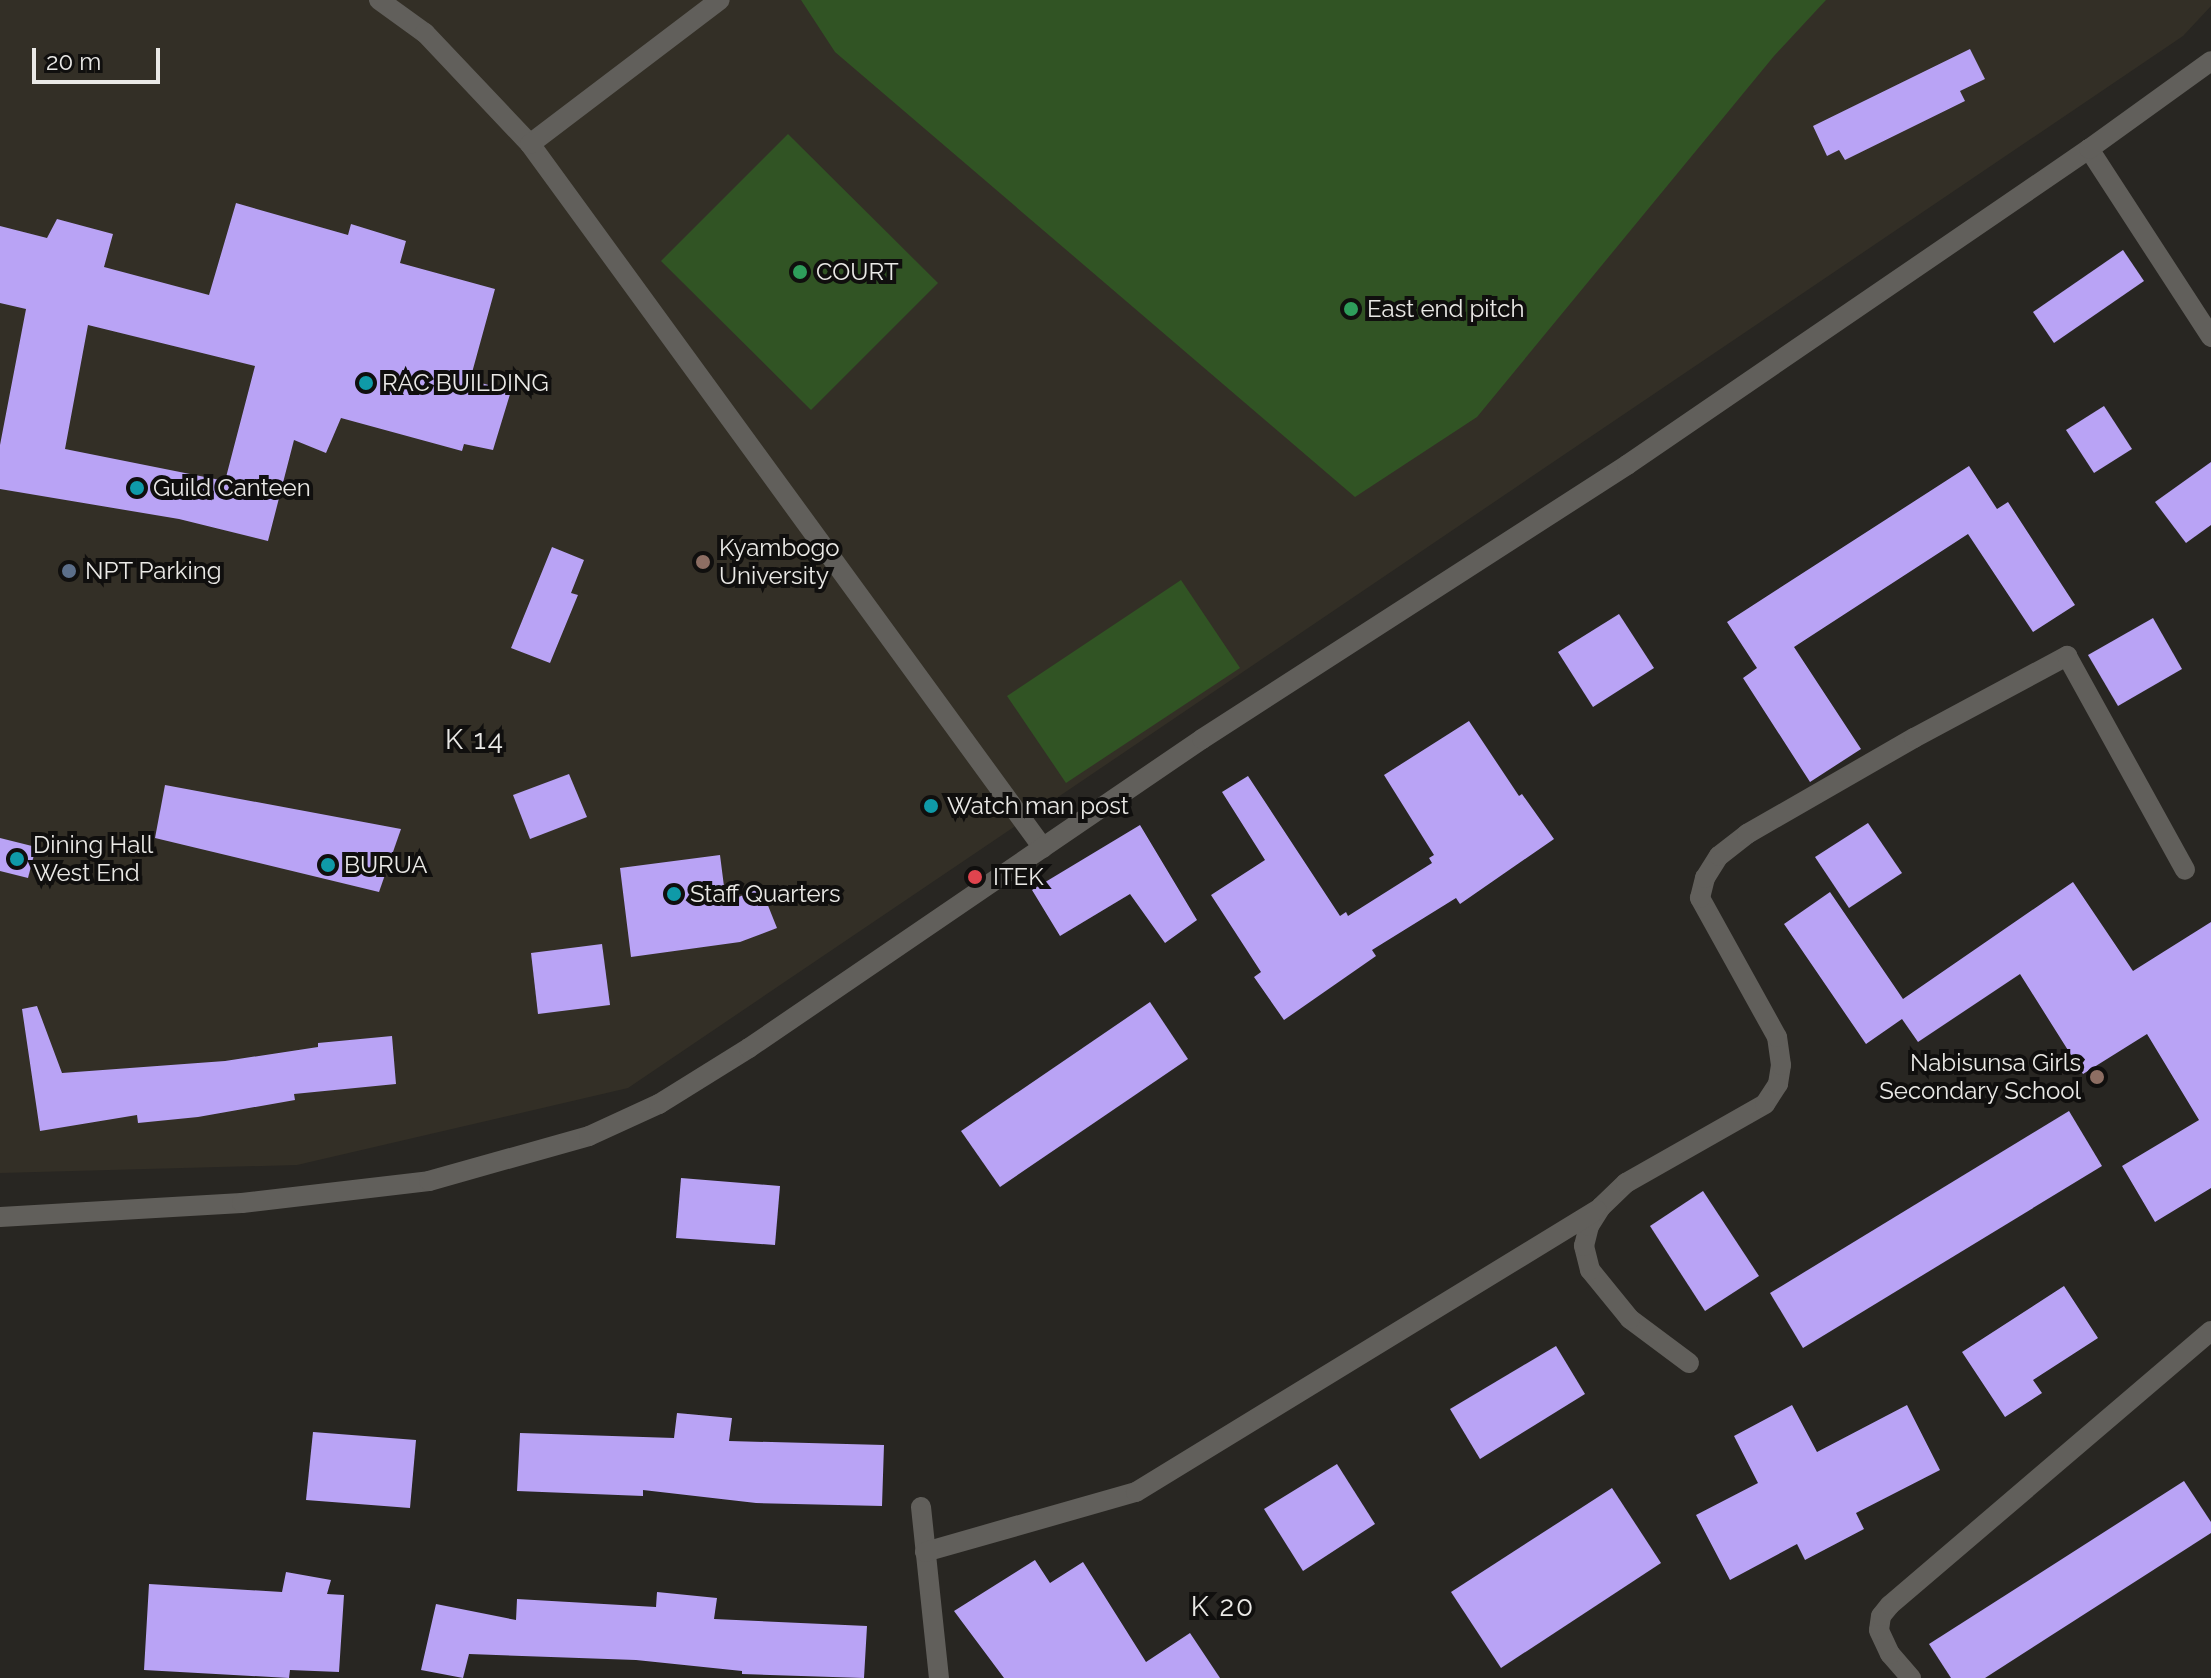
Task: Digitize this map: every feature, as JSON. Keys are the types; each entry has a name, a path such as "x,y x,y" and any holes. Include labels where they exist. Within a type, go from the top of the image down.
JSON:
{"street":[{"path":"379,0 425,33 530,144 1043,848"},
{"path":"530,144 720,0"},
{"path":"0,1217 242,1203 429,1181 589,1136 659,1104 749,1048 1202,739 1627,465 2089,149 2211,61"},
{"path":"2089,149 2211,337"},
{"path":"925,1552 1136,1492 1601,1207 1626,1183 1765,1104 1778,1084 1781,1065 1777,1037 1700,898 1712,867 1719,856 1747,834 1914,738 2067,656 2185,870"},
{"path":"1601,1207 1589,1226 1584,1246 1590,1270 1630,1319 1689,1363"},
{"path":"1911,1678 1890,1654 1879,1630 1881,1616 1890,1605 2211,1331"},
{"path":"921,1507 939,1678"}],"shaded area":[{"name":"Kyambogo University","path":"0,0 2211,0 2211,6 2183,36 628,1088 297,1165 0,1173"}],"green space":[{"name":"East end pitch","path":"801,0 1826,0 1774,56 1477,417 1355,497 835,52"},
{"name":"COURT","path":"788,134 938,283 811,410 661,261"},
{"path":"1181,580 1240,668 1066,783 1007,696"}],"building":[{"path":"1970,49 1985,79 1960,91 1965,101 1845,160 1839,150 1827,156 1813,126"},
{"path":"236,203 348,235 351,224 406,241 400,263 495,289 470,380 511,391 493,450 464,444 462,451 341,418 326,453 294,440 268,541 179,519 0,489 0,445 26,309 0,303 0,226 47,238 57,219 113,234 104,267 209,295","holes":["88,325 255,366 225,481 65,449"]},
{"path":"2123,250 2144,281 2054,343 2033,312"},
{"path":"2104,406 2132,449 2094,473 2066,430"},
{"path":"2211,462 2211,525 2186,543 2155,502"},
{"path":"1969,466 1997,509 2008,502 2075,605 2033,632 1968,534 1794,647 1861,749 1810,782 1743,678 1757,668 1727,622"},
{"path":"552,547 584,560 571,593 578,595 550,663 511,648"},
{"path":"1619,614 1654,668 1593,707 1558,652"},
{"path":"2153,618 2182,669 2118,706 2088,655"},
{"path":"1469,721 1519,796 1522,794 1554,839 1460,904 1456,898 1372,950 1376,956 1284,1020 1254,977 1261,972 1211,895 1265,860 1222,792 1248,776 1340,916 1346,912 1348,916 1432,863 1429,858 1434,855 1384,775"},
{"path":"569,774 587,817 530,839 513,795"},
{"name":"BURUA","path":"165,785 401,829 379,892 155,838"},
{"path":"1868,823 1902,873 1849,908 1815,857"},
{"path":"1140,825 1197,920 1165,943 1130,894 1060,936 1032,890"},
{"name":"Dining Hall West End","path":"0,838 36,847 28,878 0,871"},
{"name":"Staff Quarters","path":"720,855 726,902 761,888 777,928 740,942 631,957 620,868"},
{"path":"2073,882 2133,971 2211,922 2211,1188 2155,1222 2122,1166 2199,1120 2147,1034 2083,1074 2020,974 1918,1042 1902,1019 1866,1044 1784,924 1830,892 1903,999"},
{"path":"602,944 610,1005 538,1014 531,953"},
{"path":"1150,1002 1188,1059 1000,1187 961,1131"},
{"path":"37,1006 62,1073 225,1061 318,1047 318,1043 392,1036 396,1084 294,1094 295,1100 198,1117 138,1123 137,1115 40,1131 22,1009"},
{"path":"2069,1111 2102,1166 1803,1348 1770,1293"},
{"path":"681,1178 780,1186 775,1245 676,1238"},
{"path":"1703,1191 1759,1276 1705,1311 1650,1226"},
{"path":"2064,1286 2098,1338 2033,1380 2042,1393 2005,1417 1962,1352"},
{"path":"1556,1346 1585,1394 1480,1459 1450,1409"},
{"path":"1792,1405 1817,1452 1907,1405 1940,1470 1856,1513 1864,1529 1805,1560 1797,1544 1730,1580 1696,1515 1758,1483 1734,1436"},
{"path":"677,1413 732,1418 729,1441 884,1445 882,1506 756,1503 643,1490 643,1496 517,1491 520,1433 674,1438"},
{"path":"313,1432 416,1440 410,1508 306,1500"},
{"path":"1337,1464 1375,1524 1303,1571 1264,1509"},
{"path":"2184,1481 2211,1522 2211,1533 1985,1678 1951,1678 1929,1644"},
{"path":"1612,1488 1661,1563 1501,1668 1451,1592"},
{"path":"1035,1560 1050,1583 1083,1562 1146,1662 1190,1633 1220,1678 1004,1678 954,1611"},
{"path":"286,1572 331,1580 327,1594 344,1595 339,1672 290,1670 289,1678 144,1670 149,1584 282,1592"},
{"path":"657,1592 717,1598 714,1619 867,1626 864,1678 742,1674 742,1671 636,1660 469,1654 463,1678 421,1670 436,1604 516,1620 517,1599 656,1607"}],"place":[{"name":"COURT","path":"800,272"},
{"name":"East end pitch","path":"1351,309"},
{"name":"RAC BUILDING","path":"366,383"},
{"name":"Guild Canteen","path":"137,488"},
{"name":"Kyambogo University","path":"703,562"},
{"name":"NPT Parking","path":"69,571"},
{"name":"Watch man post","path":"931,806"},
{"name":"Dining Hall West End","path":"17,859"},
{"name":"BURUA","path":"328,865"},
{"name":"ITEK","path":"975,877"},
{"name":"Staff Quarters","path":"674,894"},
{"name":"Nabisunsa Girls Secondary School","path":"2097,1077"}],"district":[{"name":"K 14","path":"475,740"},
{"name":"K 20","path":"1223,1607"}]}
